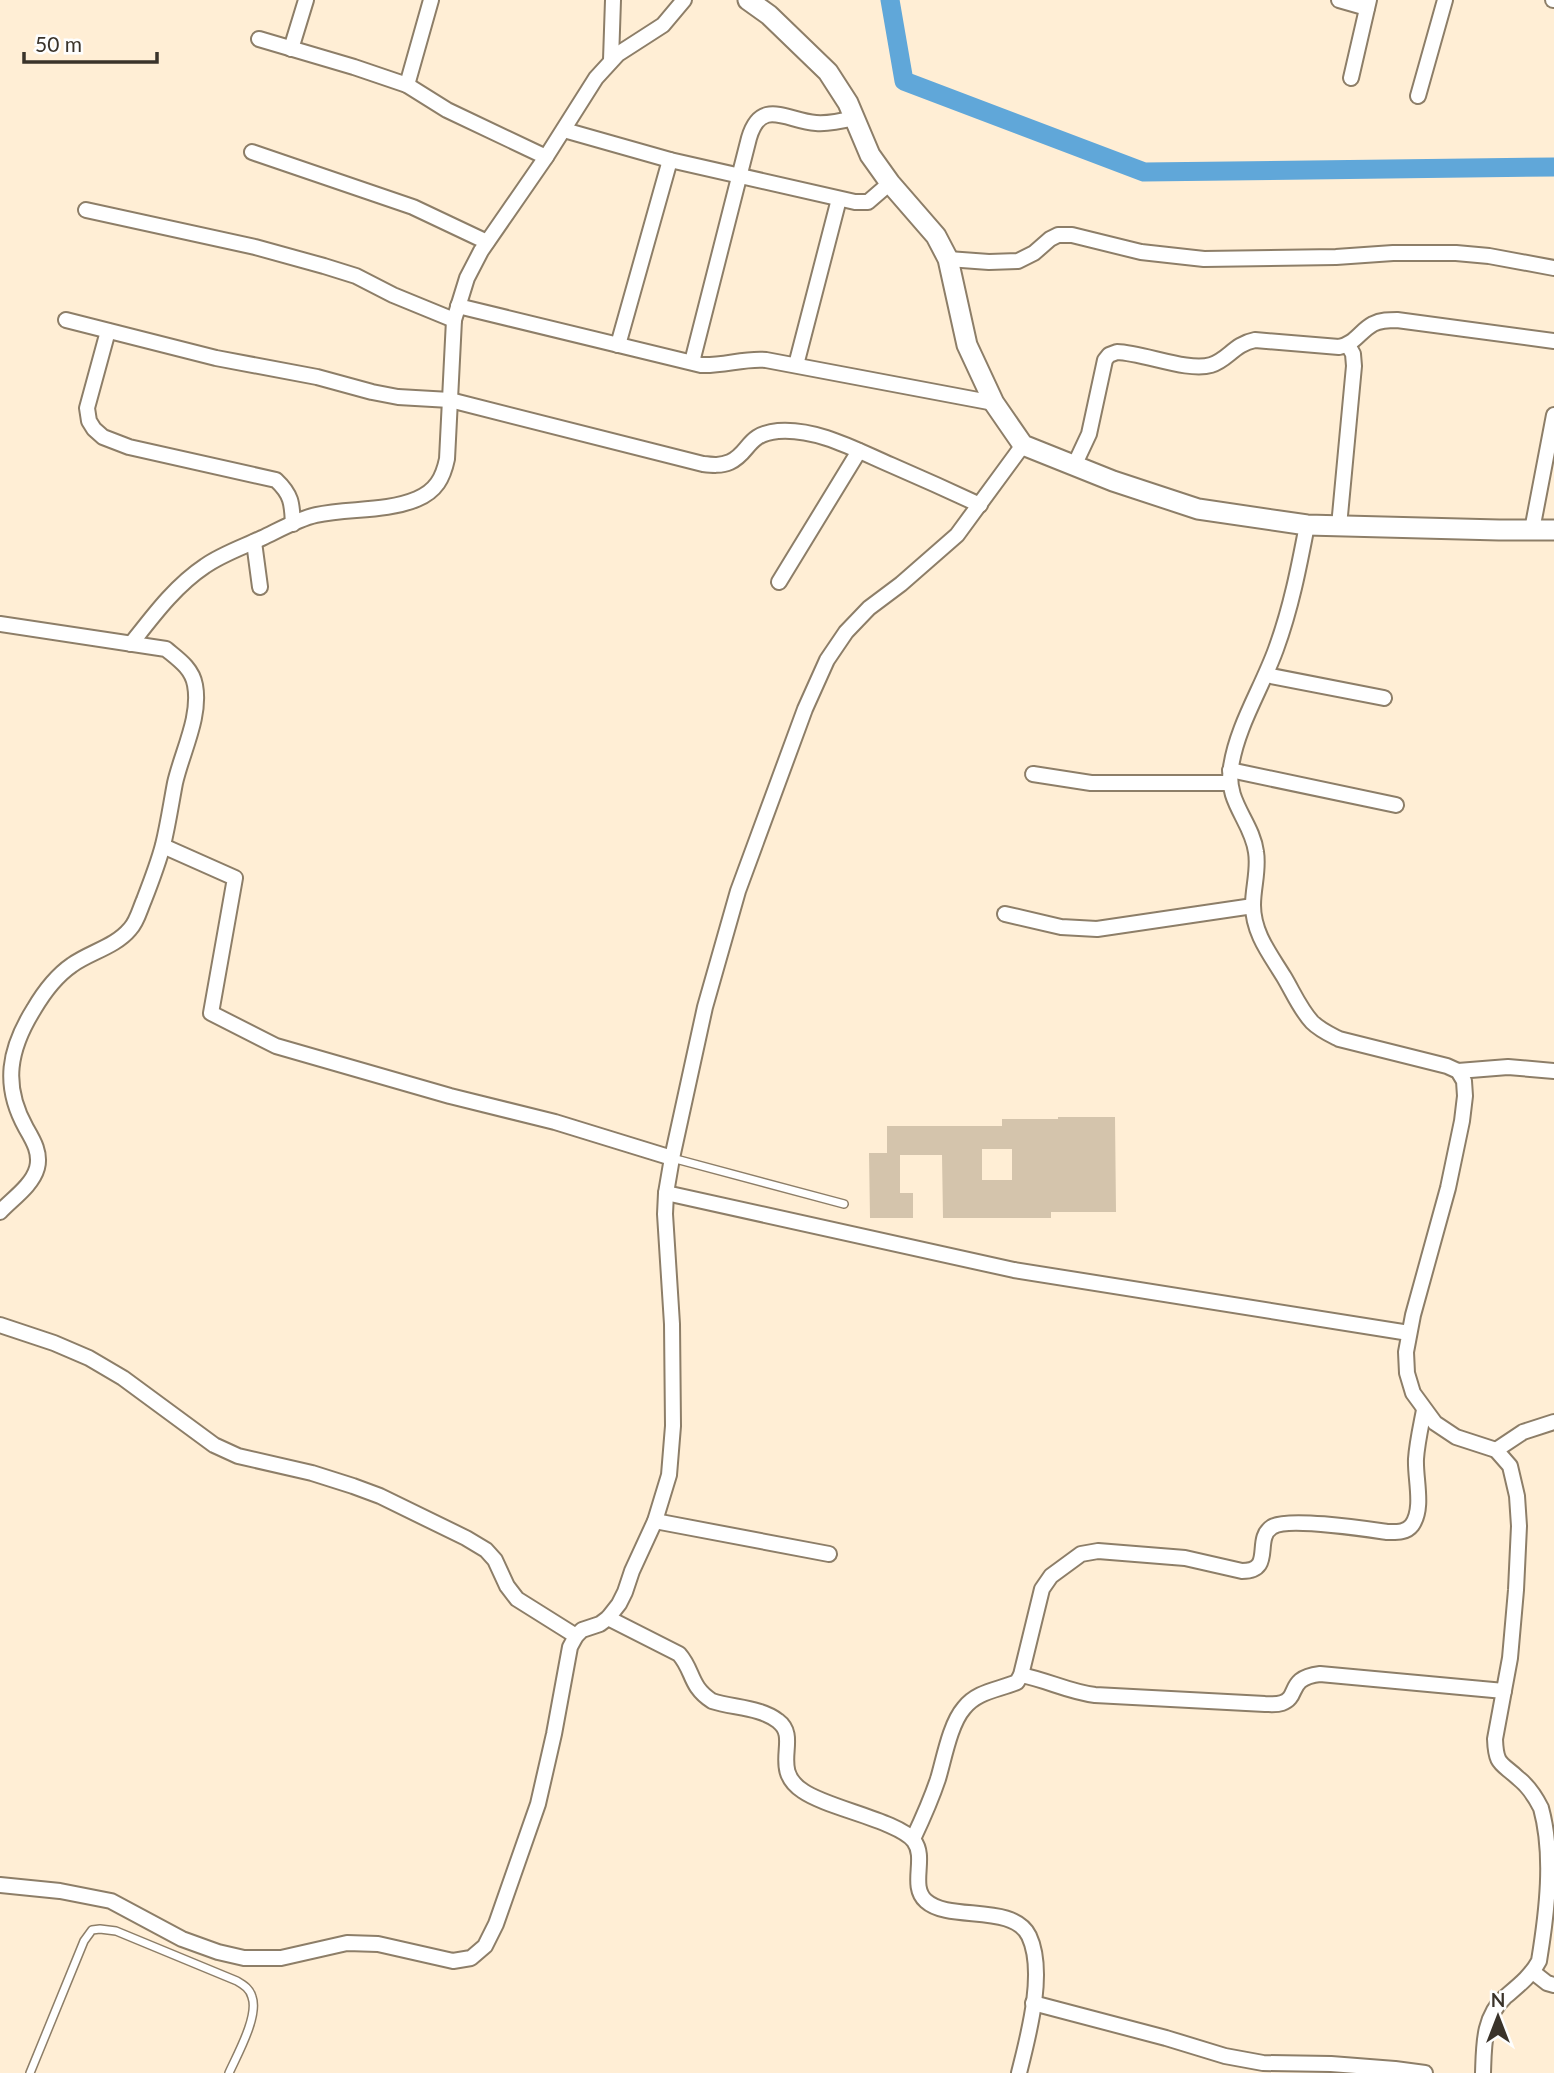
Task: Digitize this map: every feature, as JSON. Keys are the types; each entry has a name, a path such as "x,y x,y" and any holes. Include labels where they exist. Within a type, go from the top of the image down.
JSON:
{"street":[{"path":"291,49 306,0"},
{"path":"407,85 431,0"},
{"path":"611,61 613,0"},
{"path":"131,644 175,591 204,567 225,555 313,515 340,510 380,508 416,499 432,491 443,477 447,459 456,313 467,278 487,242 564,130 596,78 611,61 663,25 684,0"},
{"path":"748,0 769,15 828,72 848,103 870,155 890,183 936,236 948,259 967,345 994,403 1023,445 1074,466 1198,509 1307,525 1554,530"},
{"path":"1339,0 1368,4 1351,78"},
{"path":"1418,96 1445,0"},
{"path":"259,39 407,85 447,110 546,157"},
{"path":"692,362 752,129 761,115 771,113 818,123 854,118"},
{"path":"564,130 670,160 839,199 868,202 890,183"},
{"path":"252,152 414,207 487,242"},
{"path":"618,345 670,160"},
{"path":"796,365 839,199"},
{"path":"86,210 256,247 356,276 393,295 456,313 692,362 712,365 754,359 994,403"},
{"path":"948,259 1018,261 1058,235 1072,235 1141,252 1204,259 1446,252 1489,256 1554,268"},
{"path":"66,320 216,358 317,377 372,392 398,397 450,400 703,464 719,465 731,461 741,454 751,440 778,431 826,438 980,505"},
{"path":"1074,466 1089,434 1101,370 1109,355 1117,352 1201,366 1212,365 1235,348 1255,340 1339,348 1348,345 1373,324 1383,320 1554,341"},
{"path":"108,331 87,408 89,421 94,429 103,437 129,446 276,480 290,497 293,524"},
{"path":"1339,526 1354,366 1353,354 1348,345"},
{"path":"1532,530 1554,415"},
{"path":"0,1885 60,1891 111,1901 182,1939 244,1958 281,1958 347,1943 378,1944 453,1961 471,1958 485,1946 496,1924 538,1804 570,1647 582,1630 608,1618 625,1592 655,1521 668,1475 673,1426 666,1193 671,1158 705,1007 738,891 805,709 827,660 846,632 869,608 957,535 1023,445"},
{"path":"779,582 859,451"},
{"path":"1307,525 1291,606 1266,675 1235,746 1230,776 1235,804 1256,852 1257,873 1253,906 1255,925 1269,955 1301,1007 1324,1032 1350,1043 1427,1061 1458,1072 1508,1067 1554,1070"},
{"path":"254,542 260,587"},
{"path":"0,624 166,649 186,664 195,683 196,707 176,782 163,846 132,928 119,939 72,964 54,980 33,1009 12,1054 10,1075 15,1102 34,1139 38,1155 36,1169 29,1181 17,1197 0,1212"},
{"path":"1266,675 1384,698"},
{"path":"1033,775 1091,783 1230,776 1396,805"},
{"path":"163,846 236,878 211,1013 276,1046 450,1096 555,1122 671,1158"},
{"path":"1005,914 1060,927 1097,929 1253,906"},
{"path":"1458,1072 1464,1081 1465,1096 1460,1133 1409,1333 1407,1373 1413,1393 1434,1423 1456,1437 1496,1450 1510,1466 1517,1496 1519,1526 1510,1658 1495,1739 1496,1749 1499,1762 1518,1777 1540,1806 1548,1825 1554,1859 1539,1961 1533,1972 1502,2000 1487,2024 1483,2072 1468,2073"},
{"path":"666,1193 1014,1269 1409,1333"},
{"path":"0,1325 89,1358 123,1378 214,1446 238,1456 312,1473 353,1486 380,1496 466,1538 486,1550 495,1560 517,1599 576,1636"},
{"path":"914,1839 937,1783 955,1724 964,1707 978,1696 1017,1682 1021,1675 1042,1589 1051,1576 1081,1554 1098,1551 1185,1558 1251,1571 1258,1567 1262,1558 1265,1534 1272,1527 1283,1523 1387,1532 1408,1529 1416,1514 1416,1461 1424,1410"},
{"path":"1496,1450 1523,1432 1554,1422"},
{"path":"655,1521 829,1554"},
{"path":"608,1618 680,1654 695,1686 712,1701 769,1715 783,1725 787,1735 786,1768 790,1780 800,1790 813,1798 898,1829 914,1839 919,1852 920,1891 925,1900 946,1910 990,1915 1021,1926 1029,1935 1035,1968 1031,2024 1019,2073"},
{"path":"1021,1675 1041,1678 1077,1693 1265,1704 1289,1700 1300,1680 1320,1674 1504,1691"},
{"path":"1533,1972 1554,1985"},
{"path":"1033,2003 1225,2056 1264,2063 1384,2068 1425,2073"}],"lane":[{"path":"671,1158 844,1204"},
{"path":"30,2073 84,1941 92,1930 100,1929 116,1931 237,1980 247,1988 254,2004 252,2015 229,2073"}],"building":[{"path":"1115,1117 1116,1212 1051,1212 1051,1218 943,1218 942,1155 900,1155 900,1193 913,1193 913,1218 870,1218 869,1153 887,1153 887,1126 1002,1126 1002,1119","holes":["982,1149 1012,1149 1012,1180 982,1180"]}],"waterway":[{"path":"890,0 904,81 1144,172 1554,167"}]}
